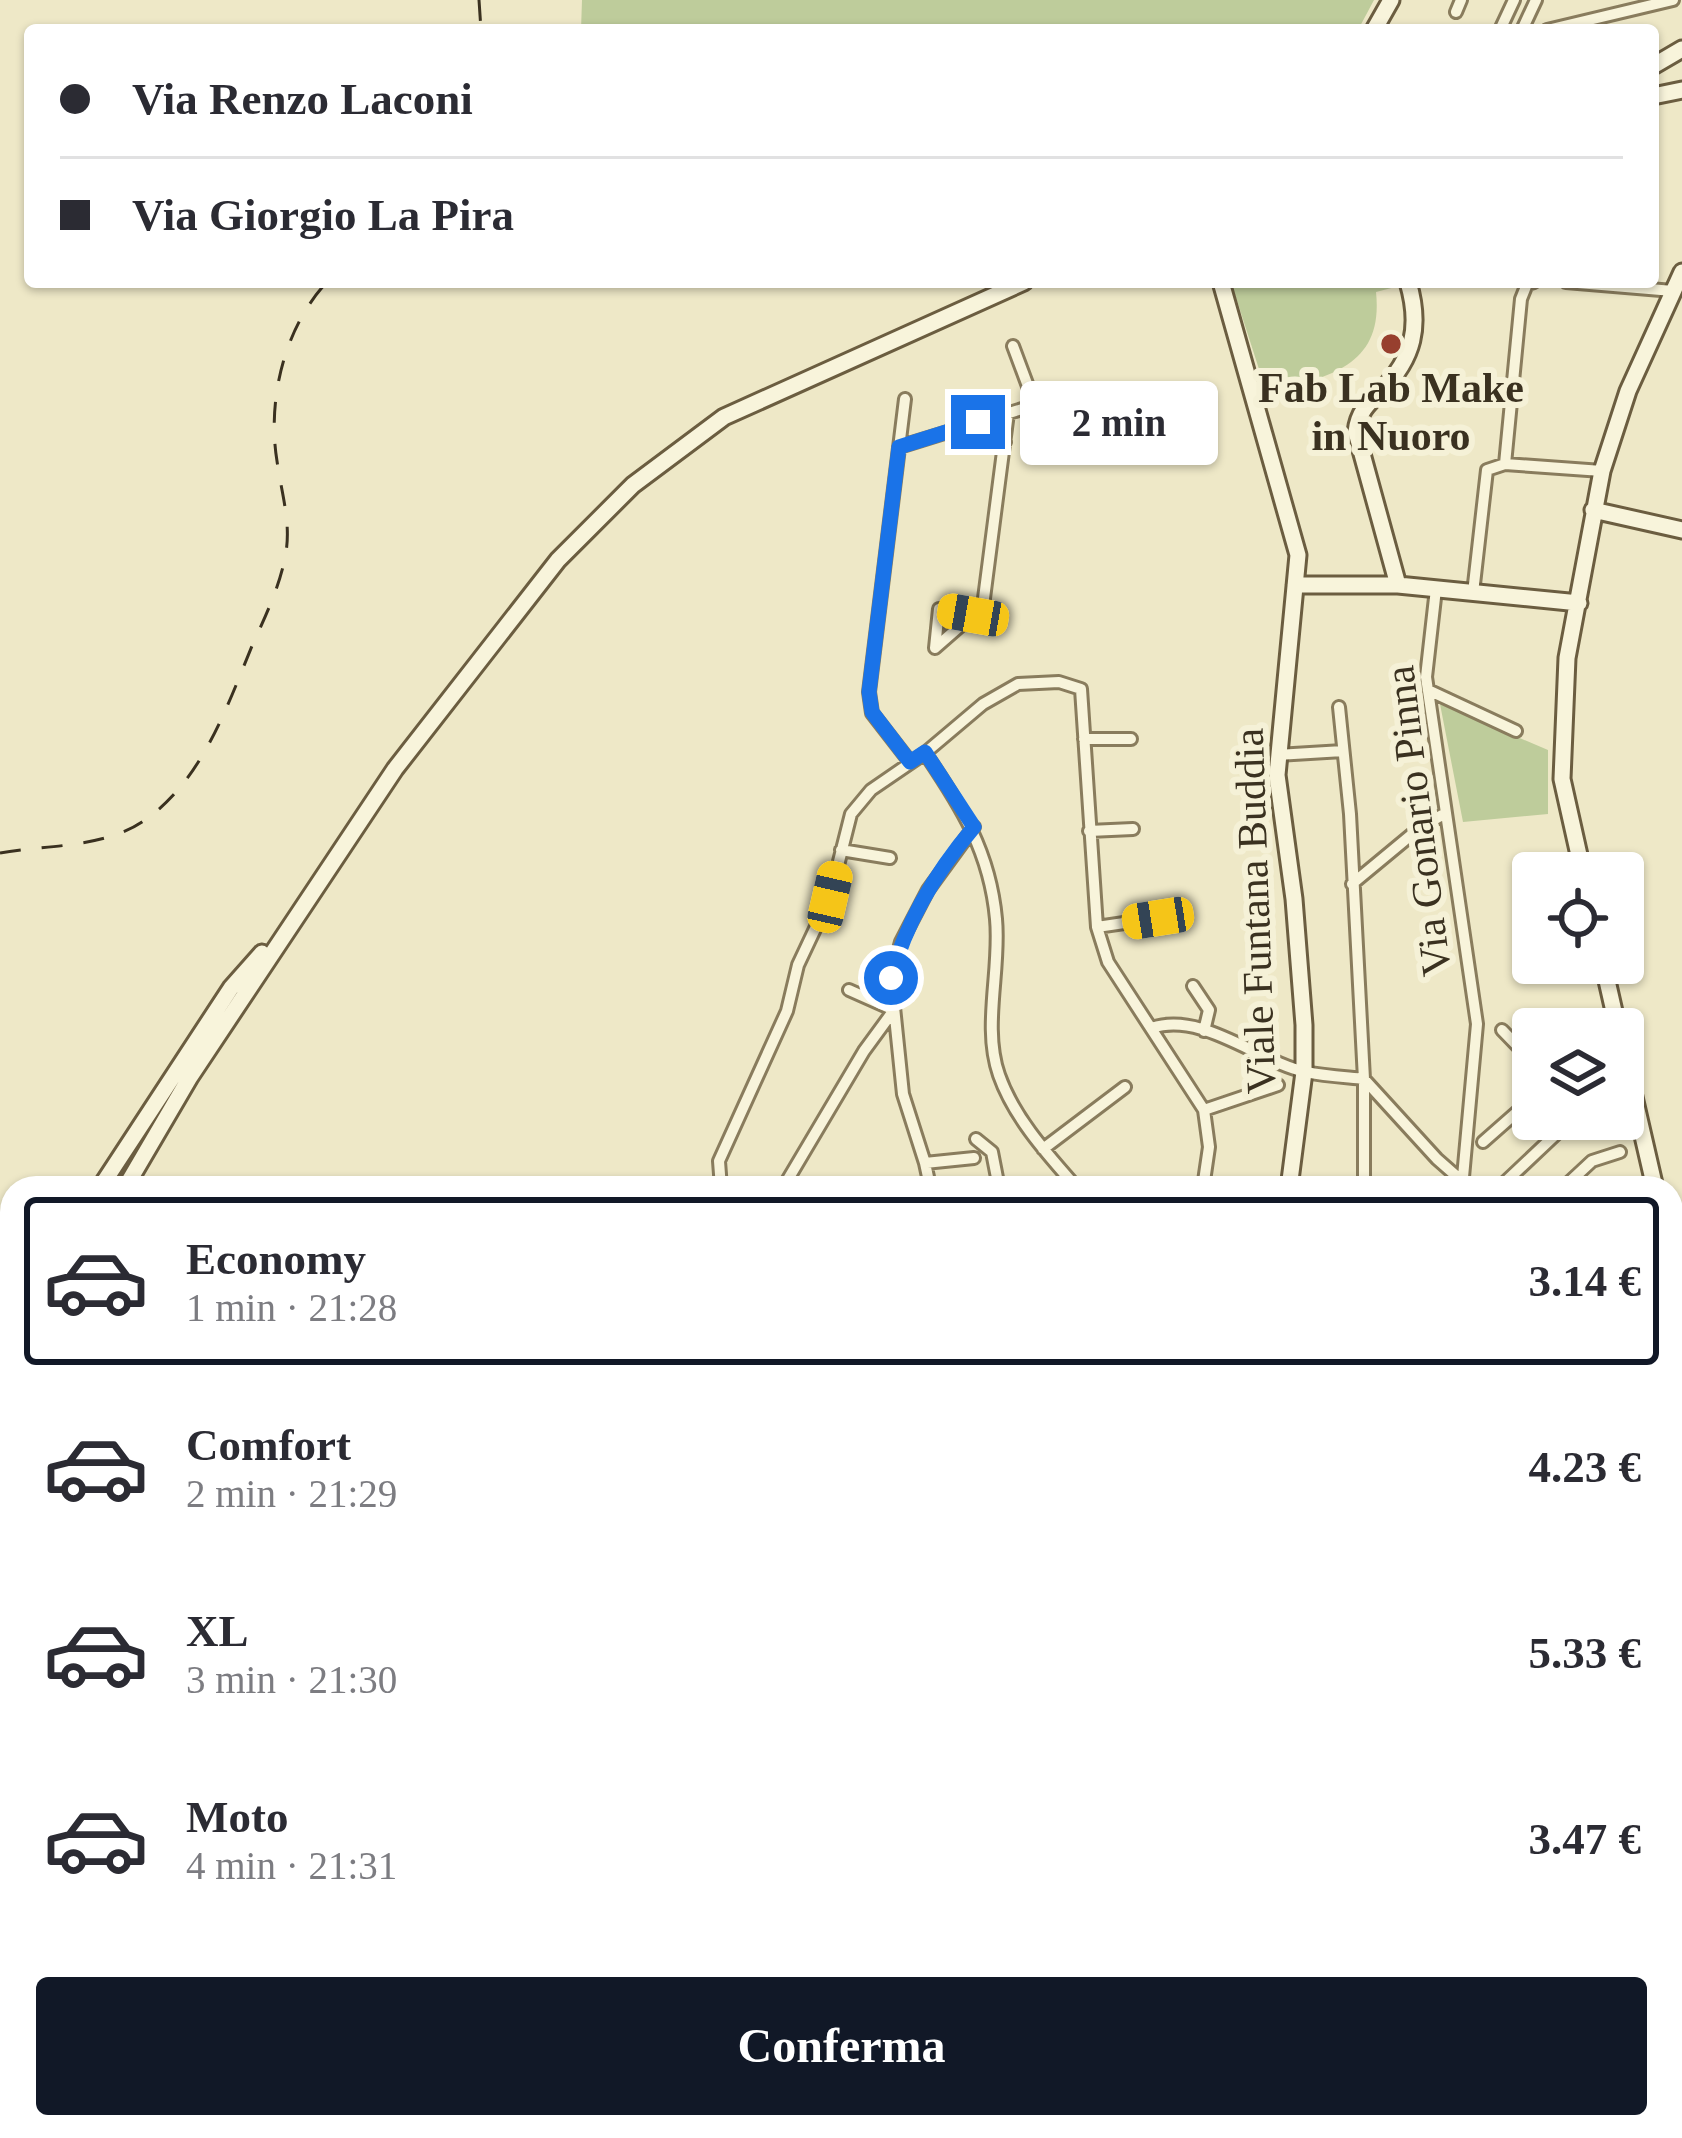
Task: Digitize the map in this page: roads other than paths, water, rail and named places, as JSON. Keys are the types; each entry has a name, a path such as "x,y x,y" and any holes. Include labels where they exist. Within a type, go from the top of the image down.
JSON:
{"main road":[{"path":"1578,852 1562,779 1567,658 1593,510 1628,392 1682,272"},
{"path":"131,1176 190,1077 395,769 558,560 633,485 724,417 1012,288"},
{"name":"Viale Funtana Buddia","path":"1223,288 1298,555 1277,755 1296,920 1304,1072 1291,1176"},
{"path":"1398,585 1356,432 1364,407 1393,379 1414,341 1410,288"},
{"path":"1593,510 1682,530"},
{"path":"1294,585 1398,585 1579,603"},
{"path":"108,1176 231,988 299,910"},
{"path":"1644,1140 1652,1176"}],"street":[{"path":"1572,24 1673,0"},
{"path":"1505,464 1525,288"},
{"path":"1637,288 1673,291"},
{"path":"899,447 1035,405 1013,346"},
{"path":"905,399 869,692 872,712 910,762"},
{"path":"973,615 939,609 934,648 973,615 983,606 1008,413"},
{"path":"947,432 1005,442"},
{"path":"1473,592 1484,477 1492,466 1602,471"},
{"name":"Via Gonario Pinna","path":"1436,589 1428,690 1477,1024 1466,1176"},
{"path":"721,1176 719,1161 787,1011 798,965 830,897 851,814 871,790 983,704 1018,684 1059,682 1081,688 1097,927 1108,962 1204,1110 1209,1147 1205,1176"},
{"path":"1428,690 1516,730"},
{"path":"1339,707 1364,1079 1364,1176"},
{"path":"1084,739 1131,739"},
{"path":"1277,755 1343,751"},
{"path":"925,752 974,827 997,920 998,1072 1014,1107 1067,1176"},
{"path":"1352,884 1422,826 1446,813"},
{"path":"928,1176 903,1094 891,978 901,942 940,872 974,827"},
{"path":"1089,831 1133,830"},
{"path":"841,850 890,858"},
{"path":"1097,927 1158,918"},
{"path":"1193,986 1209,1010 1204,1031"},
{"path":"850,990 894,1010"},
{"path":"791,1176 894,1010"},
{"path":"1152,1028 1164,1024 1204,1031 1304,1072 1364,1079 1455,1176"},
{"path":"1502,1030 1512,1040"},
{"path":"871,1043 884,1038 899,1041"},
{"path":"1204,1110 1278,1085"},
{"path":"1043,1149 1125,1088"},
{"path":"1483,1142 1512,1116"},
{"path":"976,1139 992,1152 997,1176"},
{"path":"1512,1176 1549,1140"},
{"path":"1576,1176 1592,1161 1620,1152"},
{"path":"925,1163 974,1158"}],"railway":[{"path":"479,0 481,24"},
{"path":"0,853 92,841 127,830 163,806 196,766 232,695 284,564 287,529 275,438 277,390 290,343 322,288"}],"place":[{"name":"Fab Lab Make in Nuoro","path":"1391,344"}]}
